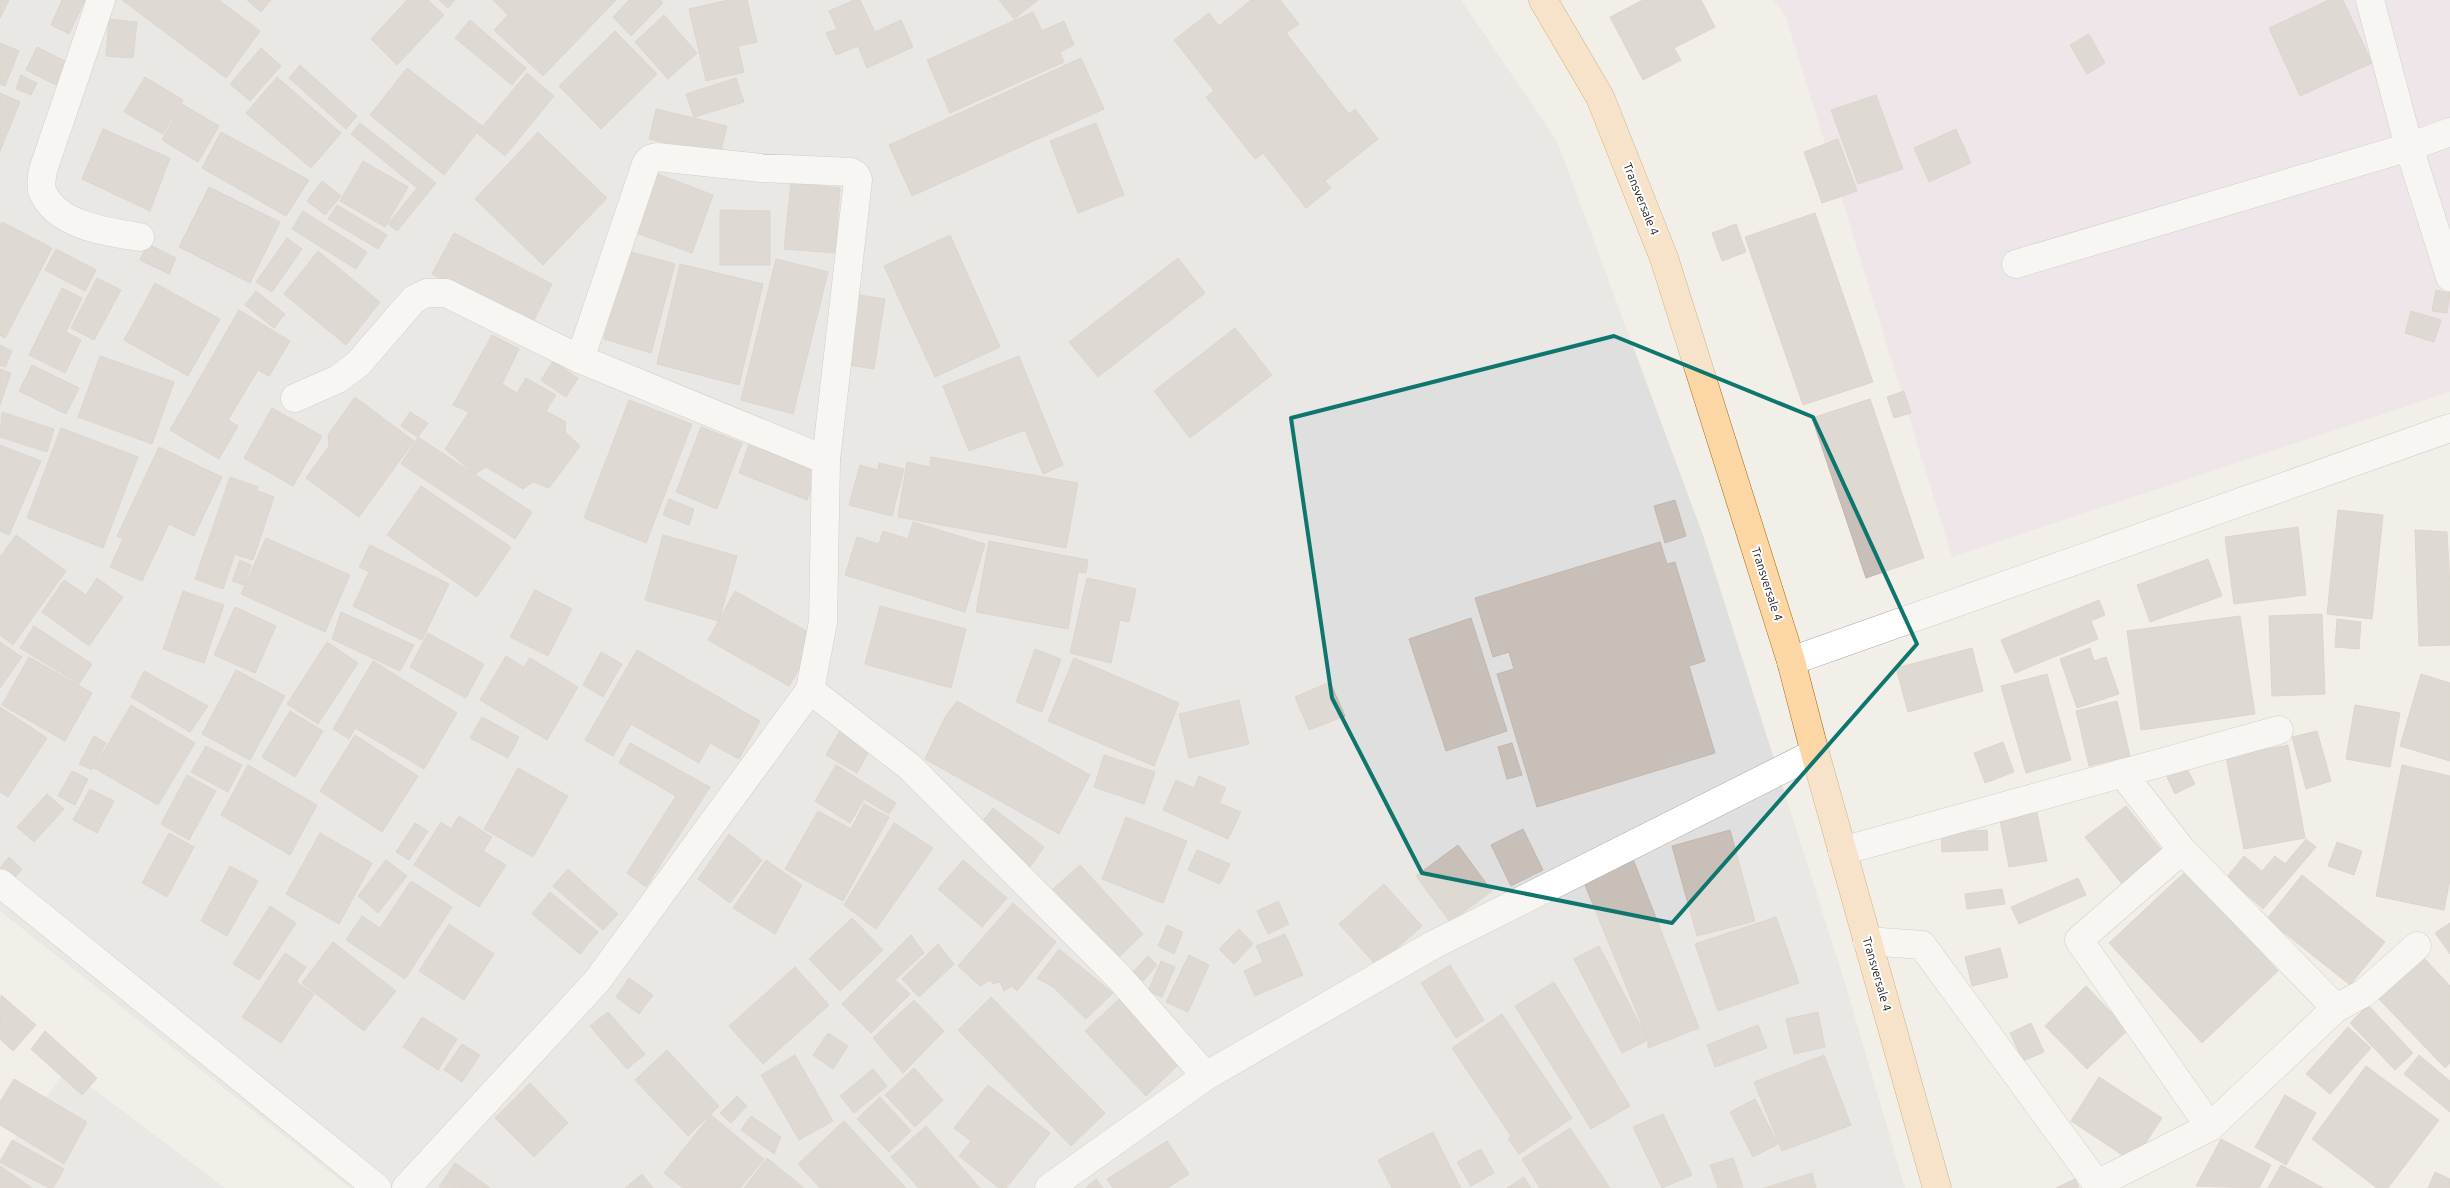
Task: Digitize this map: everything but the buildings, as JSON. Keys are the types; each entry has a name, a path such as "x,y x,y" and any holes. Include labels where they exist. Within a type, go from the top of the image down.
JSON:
{"main road":[{"name":"Transversale 4","path":"1544,0 1600,97 1664,258 1791,661 1814,753 1937,1188"}],"street":[{"path":"101,0 43,170 42,192 53,208 89,229 140,237"},
{"path":"2370,0 2409,147 2450,277"},
{"path":"2016,264 2409,147 2450,132"},
{"path":"406,1188 597,981 810,690 823,622 826,460 858,180 856,175 851,172 761,168 657,157 650,159 643,173 580,360"},
{"path":"296,398 338,379 358,364 414,299 426,293 446,293 580,360 826,460"},
{"path":"1791,661 2450,428"},
{"path":"810,690 910,767 1118,976 1206,1076"},
{"path":"1842,851 2279,730"},
{"path":"1049,1188 1206,1076 1433,945 1814,753"},
{"path":"2122,773 2182,850 2336,1008"},
{"path":"2182,850 2079,940 2210,1127"},
{"path":"0,883 377,1188"},
{"path":"1867,941 1922,945 2102,1186 2210,1127 2336,1008 2364,993 2416,946"}],"highlighted area":[{"path":"1614,336 1813,417 1917,644 1672,923 1422,873 1332,698 1291,418"}],"shaded area":[{"path":"0,0 1461,0 1557,141 1704,538 1844,980 1905,1188 350,1188 0,911"},
{"path":"1773,0 2450,0 2450,392 1952,557 1786,17"},
{"path":"67,1069 225,1188 0,1188 0,1158"}]}
